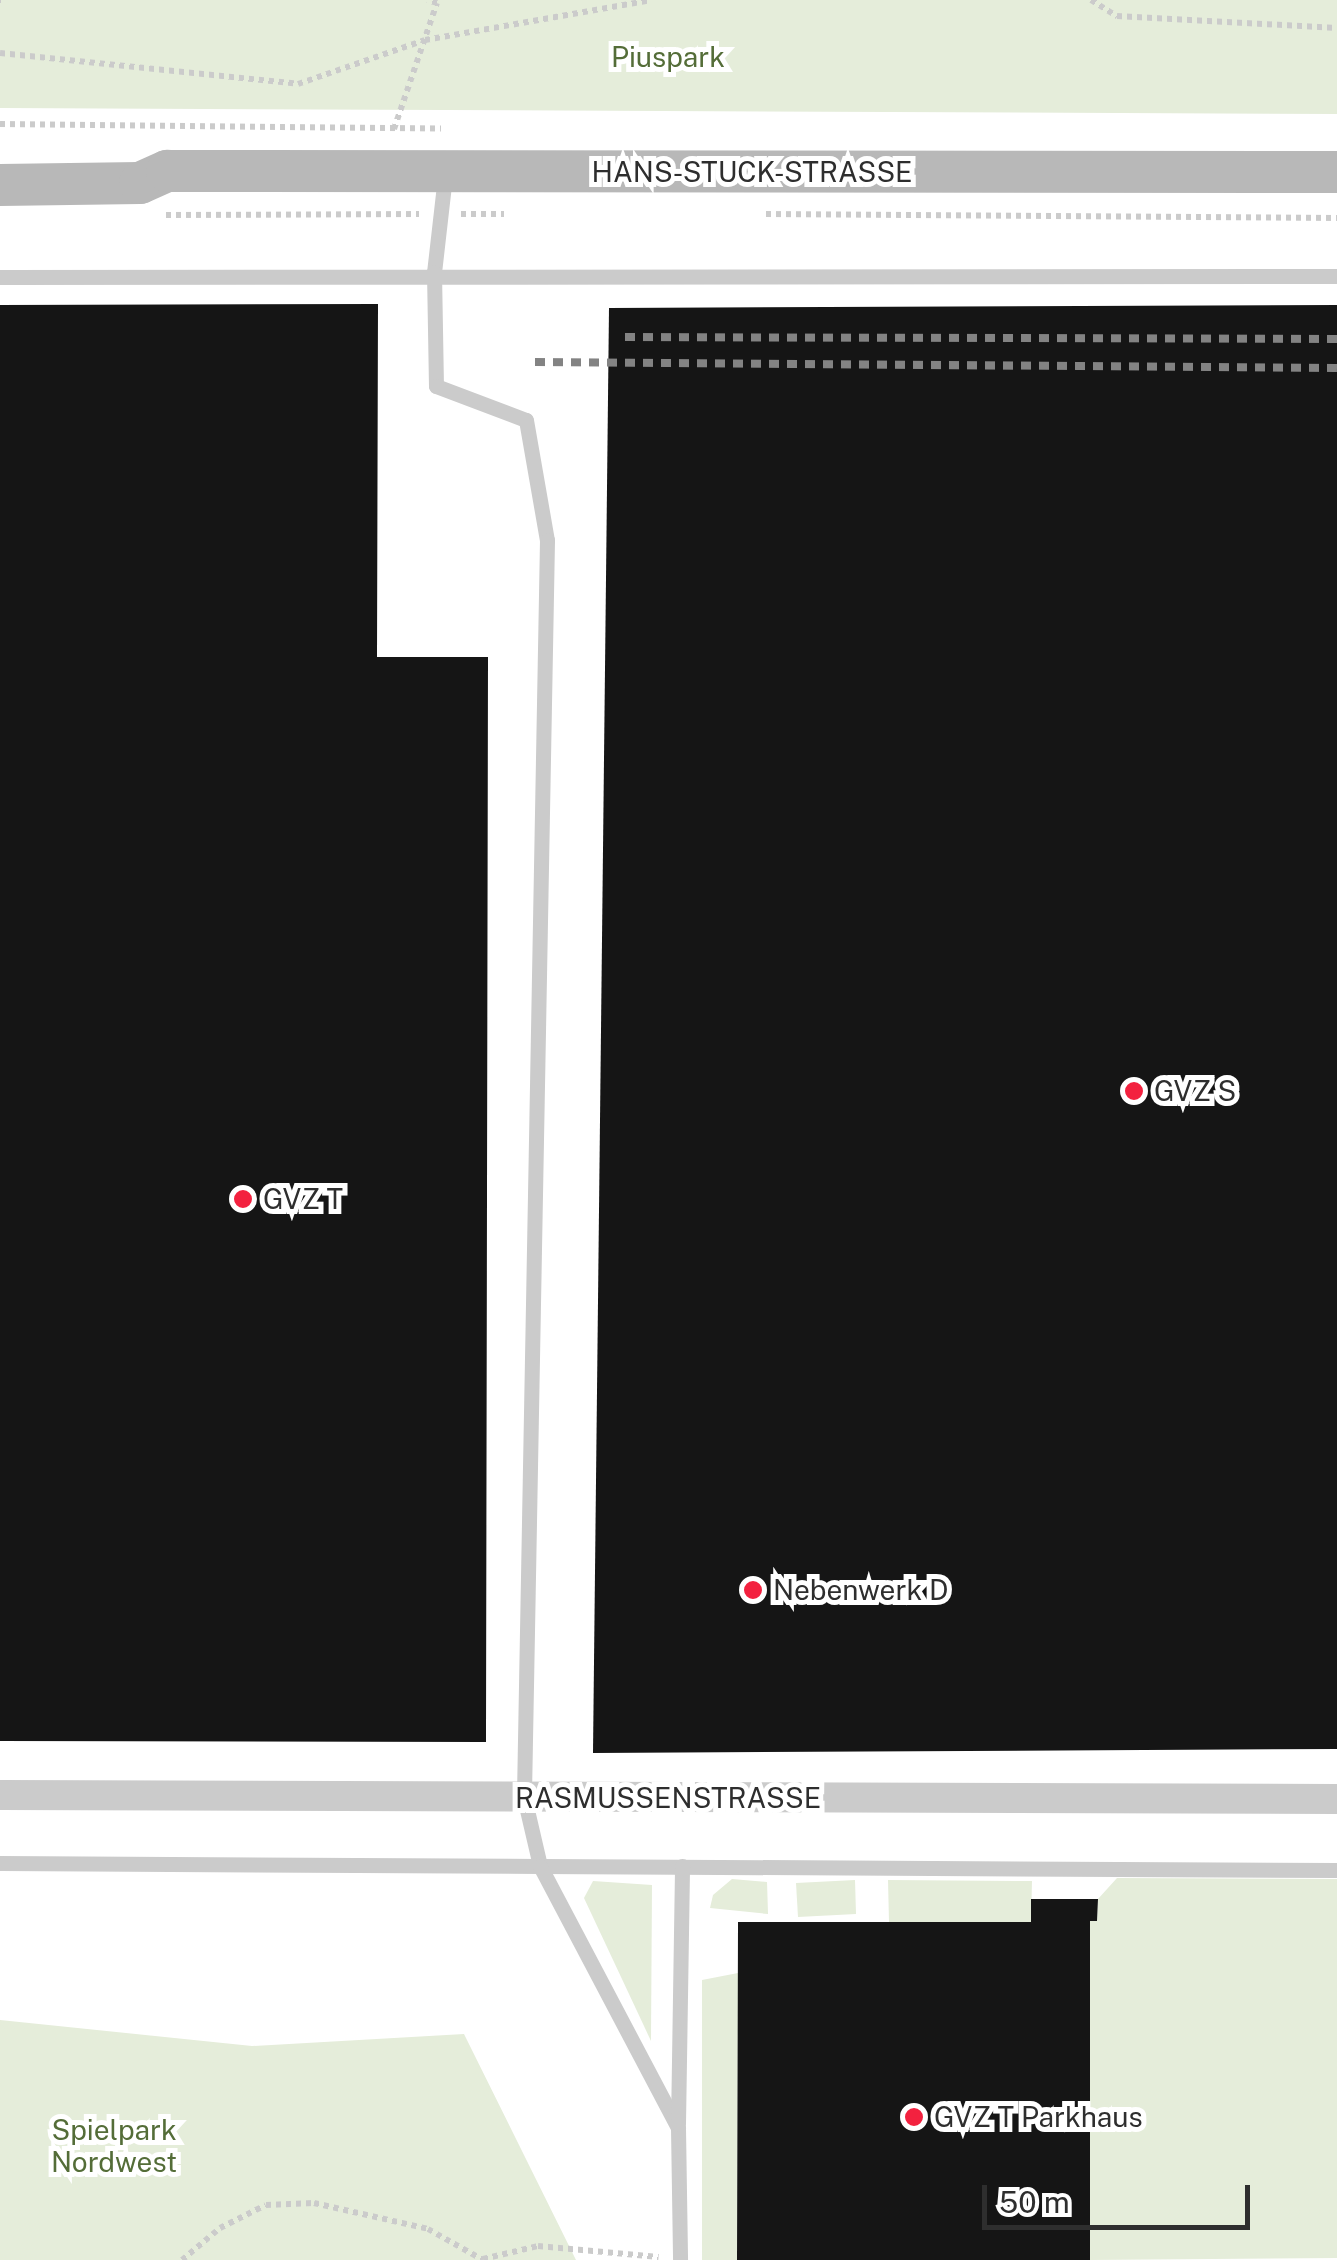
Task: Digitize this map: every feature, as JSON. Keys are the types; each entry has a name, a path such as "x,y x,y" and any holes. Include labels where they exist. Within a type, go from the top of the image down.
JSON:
{"main road":[{"name":"HANS-STUCK-STRASSE","path":"0,156 140,159 167,170 1337,172"},
{"name":"HANS-STUCK-STRASSE","path":"0,184 140,182 167,170"}],"street":[{"name":"RASMUSSENSTRASSE","path":"0,1794 1337,1799"}],"lane":[{"path":"446,172 434,272 436,386 526,420 547,540 524,1798 540,1866 678,2128"},
{"path":"0,277 434,272 1337,276"},
{"path":"0,1863 1337,1870"},
{"path":"680,2259 682,1866"}],"path":[{"path":"394,127 438,2 427,0"},
{"path":"0,53 298,84 425,40 651,0"},
{"path":"1091,0 1117,16 1337,28"},
{"path":"152,215 517,214"},
{"path":"747,214 1337,218"},
{"path":"182,2260 220,2228 266,2204 314,2203 428,2229 483,2260 538,2246 680,2259"}],"green space":[{"name":"Piuspark","path":"0,0 1337,0 1337,114 0,108"},
{"path":"1117,1878 1337,1879 1337,2258 1090,2260 1090,1921 1097,1920 1098,1899"},
{"path":"732,1879 767,1882 768,1914 710,1908 713,1895"},
{"path":"855,1880 856,1914 798,1917 796,1883"},
{"path":"888,1880 1032,1881 1031,1922 889,1922"},
{"path":"593,1881 652,1885 651,2041 584,1898"},
{"path":"738,1973 737,2260 702,2260 702,1980"},
{"name":"Spielpark Nordwest","path":"0,2020 252,2046 464,2034 576,2260 0,2260"}],"building":[{"name":"GVZ T","path":"378,304 377,657 488,657 486,1742 0,1741 0,305"},
{"path":"1337,305 1337,1749 593,1753 609,308"},
{"name":"GVZ T Parkhaus","path":"1031,1899 1098,1899 1097,1921 1090,1921 1090,2260 737,2260 738,1922 1031,1922"}],"railway":[{"path":"625,337 1337,339"},
{"path":"535,362 1337,368"}],"place":[{"name":"GVZ S","path":"1134,1091"},
{"name":"GVZ T","path":"243,1199"},
{"name":"Nebenwerk D","path":"753,1590"},
{"name":"GVZ T Parkhaus","path":"914,2117"}]}
